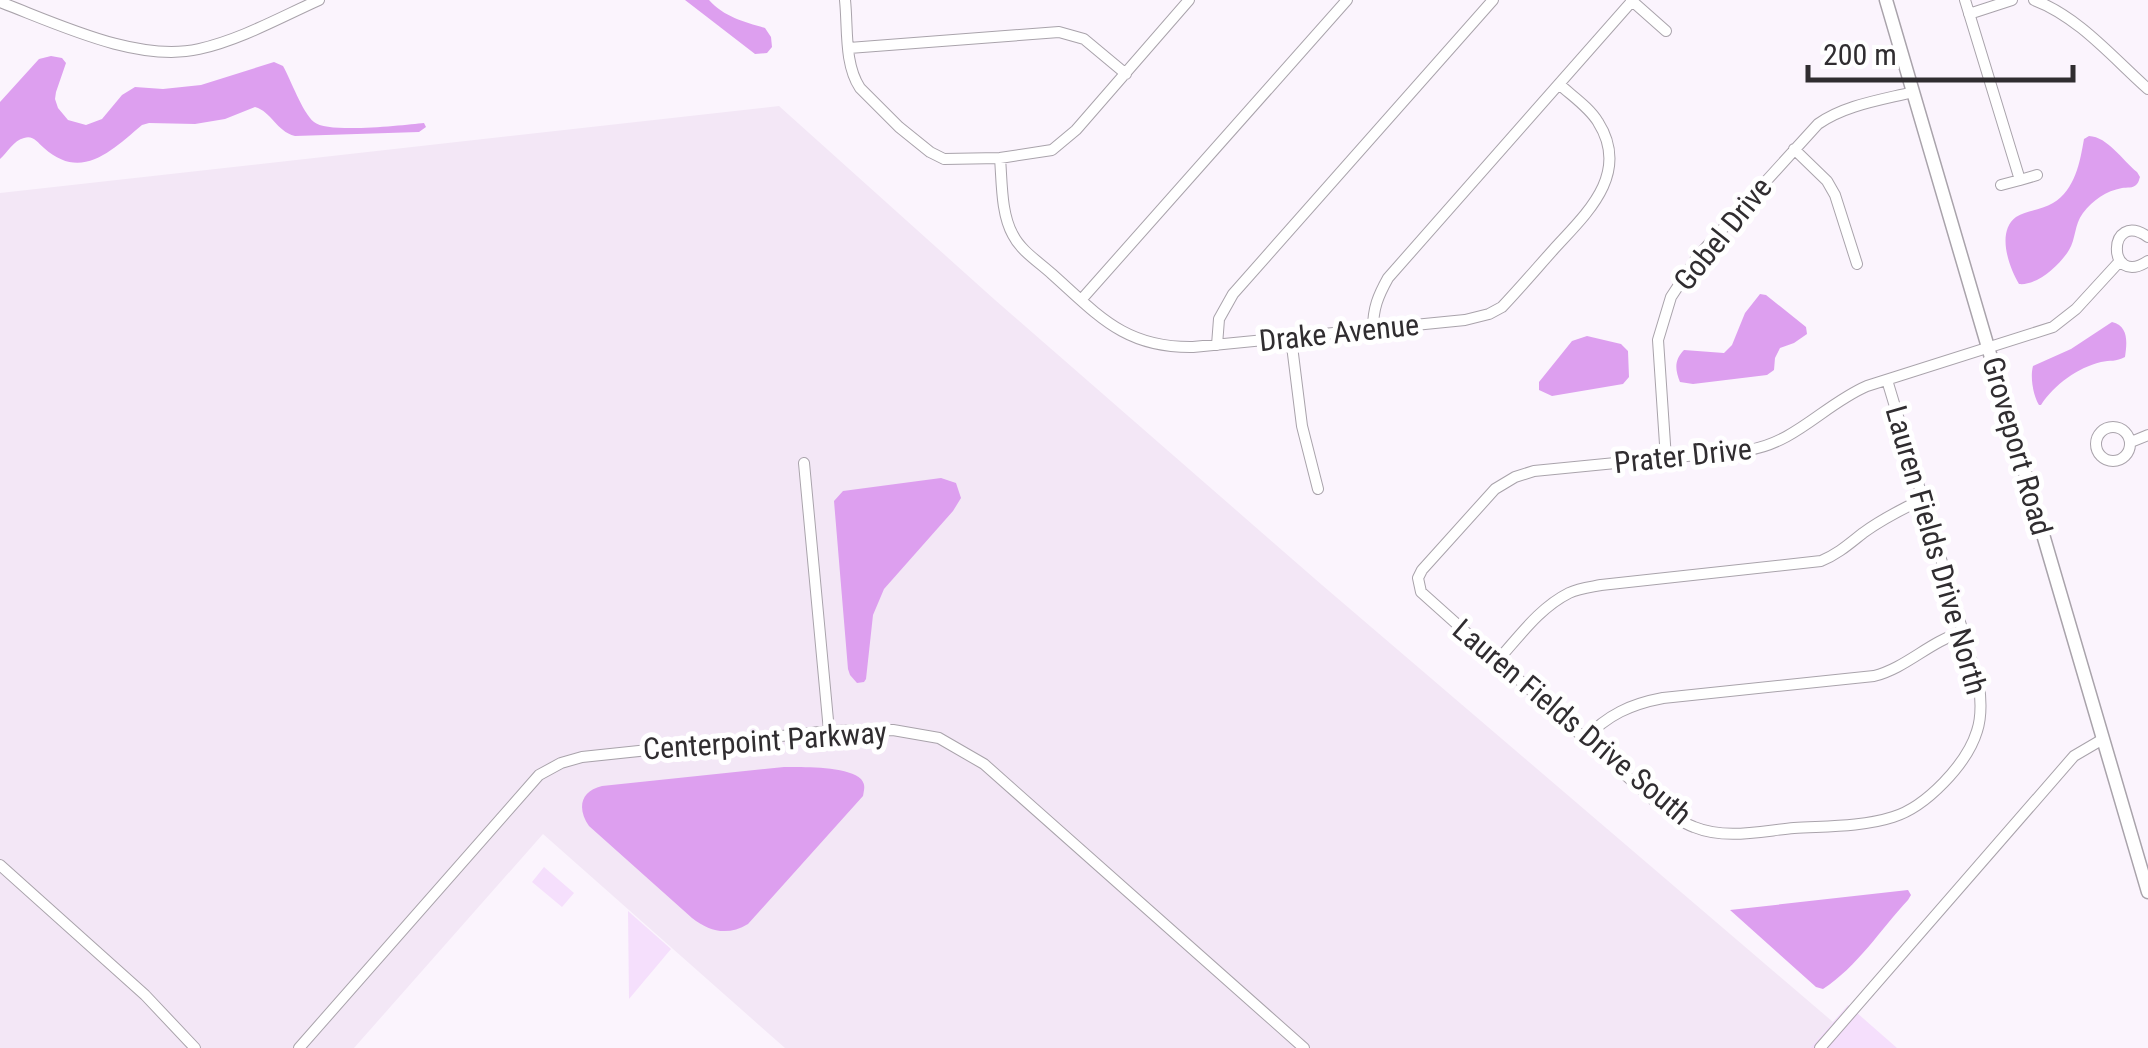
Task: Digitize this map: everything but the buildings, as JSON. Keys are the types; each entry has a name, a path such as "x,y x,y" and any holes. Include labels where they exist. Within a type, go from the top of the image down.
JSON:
{"main road":[{"name":"Groveport Road","path":"1886,0 2148,892"}],"street":[{"path":"0,2 121,45 173,53 222,42 319,0"},
{"path":"845,0 854,80 930,152 951,160 1000,158 1061,145 1189,0"},
{"path":"1082,300 1347,0"},
{"path":"1216,345 1219,319 1233,294 1493,0"},
{"path":"1372,329 1376,298 1388,278 1632,0 1666,31"},
{"path":"1966,0 2020,180"},
{"path":"1969,14 2012,0"},
{"path":"2034,0 2070,20 2148,89"},
{"path":"849,48 1059,32 1084,39 1126,74"},
{"name":"Drake Avenue","path":"1000,158 1008,223 1020,246 1121,332 1143,342 1168,348 1216,345 1465,320 1502,306 1590,210 1606,181 1608,145 1603,132 1592,114 1559,84"},
{"name":"Gobel Drive","path":"1666,459 1658,340 1664,312 1688,268 1818,124 1851,108 1913,92"},
{"path":"1794,149 1827,181 1835,195 1857,264"},
{"path":"2001,186 2037,175"},
{"name":"Prater Drive","path":"1423,596 1418,583 1422,570 1495,488 1515,477 1534,471 1775,444 1843,397 2052,326 2076,308 2120,261 2116,245 2122,235 2133,231 2148,238"},
{"path":"2120,261 2131,267 2148,261"},
{"path":"1291,338 1302,426 1318,489"},
{"name":"Lauren Fields Drive North","path":"1887,380 1979,685 1981,704 1977,734 1960,763 1932,794 1906,812"},
{"path":"2130,442 2148,435"},
{"path":"804,463 829,731"},
{"path":"1497,661 1535,618 1573,591 1821,561 1840,552 1896,511 1923,499"},
{"name":"Lauren Fields Drive South","path":"1423,596 1674,816 1692,827 1711,832 1754,832 1867,823 1906,812"},
{"path":"1585,739 1607,719 1635,704 1885,674 1935,642 1962,632"},
{"name":"Centerpoint Parkway","path":"298,1048 538,775 561,762 582,756 829,731 893,730 949,742 984,764 1304,1048"},
{"path":"1820,1048 2074,756 2102,739"},
{"path":"0,866 133,984 195,1048"}],"shaded area":[{"path":"685,0 709,0 728,15 765,28 772,47 767,53 755,54"},
{"path":"51,56 66,63 56,92 58,108 68,120 86,125 102,119 122,95 135,87 201,85 274,62 283,66 301,104 314,122 322,126 367,128 424,123 426,127 419,132 295,136 255,107 225,119 195,124 142,125 108,152 84,162 58,158 27,137 17,141 0,159 0,102 39,59"},
{"path":"779,106 1322,585 1833,1022 1810,1048 785,1048 543,834 354,1048 0,1048 0,193"},
{"path":"2089,136 2114,150 2137,172 2138,182 2134,187 2111,191 2096,200 2080,218 2071,246 2060,262 2040,278 2019,284 2006,250 2010,223 2020,215 2053,203 2067,191 2084,139"},
{"path":"1760,294 1806,327 1807,334 1780,348 1774,370 1767,375 1693,384 1680,382 1676,365 1684,350 1724,353"},
{"path":"2112,322 2124,331 2125,357 2075,373 2039,405 2033,386 2033,366 2071,349"},
{"path":"1587,336 1621,344 1628,351 1629,377 1623,384 1552,396 1539,390 1539,382 1572,341"},
{"path":"941,478 956,483 961,498 884,589 873,615 866,679 857,683 848,669 834,501 843,491"},
{"path":"784,767 824,768 855,775 864,783 863,796 748,924 733,930 712,929 692,918 589,826 583,813 585,796 602,786"},
{"path":"544,867 574,893 562,907 532,882"},
{"path":"1908,890 1908,900 1868,947 1823,989 1816,987 1730,910"},
{"path":"628,911 671,949 629,999"},
{"path":"1848,1005 1897,1048 1810,1048"}]}
